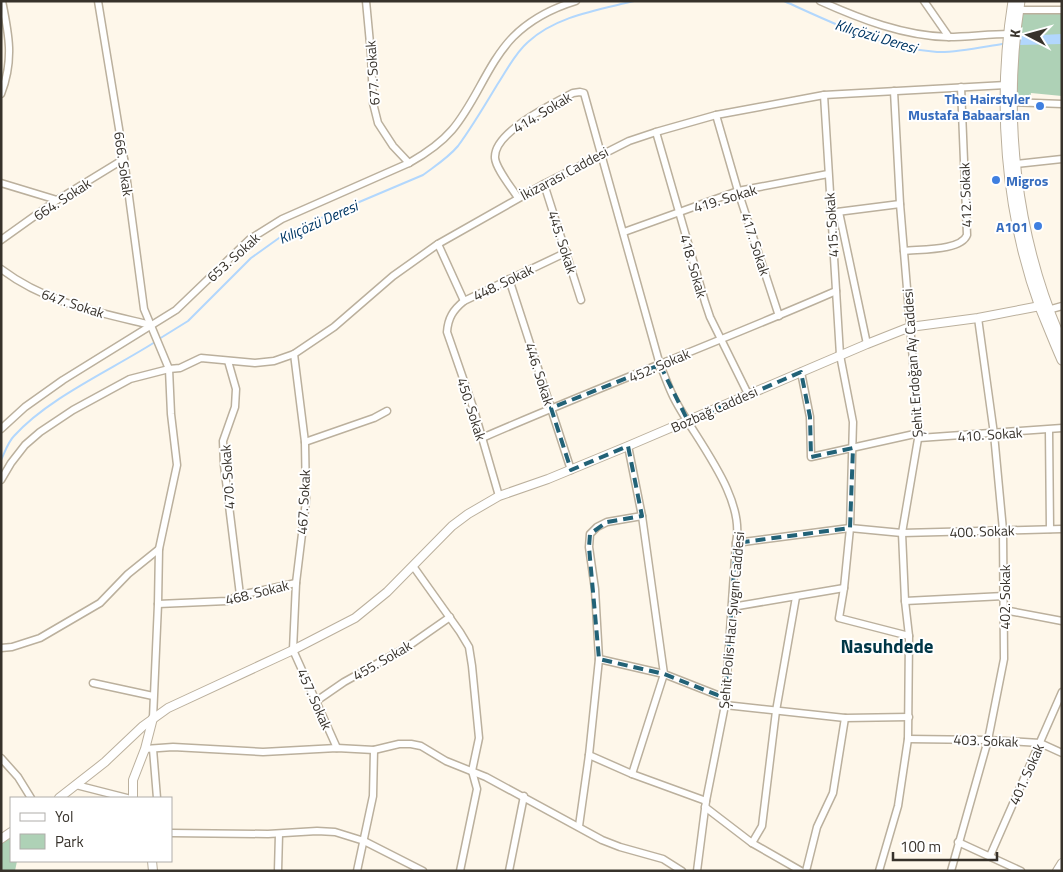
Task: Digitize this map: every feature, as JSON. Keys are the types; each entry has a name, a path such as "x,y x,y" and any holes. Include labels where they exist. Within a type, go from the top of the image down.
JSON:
{"main road":[{"path":"1016,5 1009,34 1006,85 1021,206 1044,308 1062,342"},
{"path":"1016,5 1007,148 1016,214 1027,264 1062,360"}],"street":[{"path":"1,94 8,68 9,37 2,1"},
{"name":"666. Sokak","path":"98,1 124,159 144,309 169,369 171,414 177,465 159,549 153,718"},
{"name":"677. Sokak","path":"366,1 373,103 378,123 393,146 409,163"},
{"name":"653. Sokak","path":"1,429 25,407 70,375 176,310 250,239 266,228 427,153 452,130 501,52 513,37 556,4 576,1"},
{"path":"820,1 875,23 927,35 949,37 1009,34"},
{"path":"924,1 949,37"},
{"path":"1016,5 1062,10"},
{"name":"İkizarası Caddesi","path":"1,480 11,463 40,432 72,410 130,379 187,366 201,358 244,363 264,363 294,354 334,327 393,276 438,244 518,198 602,153 629,141 716,115 824,95 1006,85"},
{"name":"412. Sokak","path":"904,251 957,245 965,240 967,235 961,87"},
{"name":"Şehit Erdoğan Ay Caddesi","path":"878,871 898,806 908,739 909,636 905,601 902,533 919,436 900,204 894,91"},
{"name":"414. Sokak","path":"518,198 496,164 496,151 506,135 514,127 573,93 584,93 586,100"},
{"name":"415. Sokak","path":"824,95 840,355 853,422 850,528 839,618 909,636"},
{"name":"Şehit Polis Hacı Şıvgın Caddesi","path":"586,100 660,365 676,400 730,495 738,523 726,698 705,804 697,871"},
{"path":"1009,102 1062,104"},
{"name":"417. Sokak","path":"716,115 738,191 779,316"},
{"name":"418. Sokak","path":"656,132 705,302 748,394"},
{"name":"664. Sokak","path":"1,240 57,200 124,159"},
{"path":"1016,164 1062,159"},
{"name":"419. Sokak","path":"624,232 738,191 828,174"},
{"path":"1,183 57,200"},
{"name":"445. Sokak","path":"544,184 582,300"},
{"path":"830,213 900,204"},
{"path":"840,212 867,344"},
{"path":"438,244 464,301"},
{"name":"448. Sokak","path":"448,322 451,314 464,301 567,252"},
{"name":"647. Sokak","path":"1,269 25,286 48,296 81,307 151,325"},
{"name":"446. Sokak","path":"509,279 571,470"},
{"name":"452. Sokak","path":"482,438 836,291"},
{"path":"1044,308 1062,306"},
{"name":"Bozbağ Caddesi","path":"60,797 106,762 153,718 168,708 293,650 355,618 387,592 459,520 499,496 571,470 910,327 1044,308"},
{"name":"402. Sokak","path":"950,871 988,740 1004,660 1003,530 994,434 978,318"},
{"name":"450. Sokak","path":"448,322 447,332 499,496"},
{"name":"467. Sokak","path":"293,650 296,583 306,501 305,442 294,354"},
{"name":"470. Sokak","path":"228,361 236,389 235,407 223,441 224,465 240,596"},
{"name":"410. Sokak","path":"801,372 810,417 810,457 919,436 994,434 1062,428"},
{"path":"305,442 374,418 387,411"},
{"path":"1049,430 1050,529"},
{"path":"628,446 642,516 664,674 632,774"},
{"path":"579,826 599,659 595,589 589,547 590,534 597,527 607,522 642,516"},
{"name":"400. Sokak","path":"736,543 850,528 902,533 1062,529"},
{"path":"1,648 12,647 40,638 100,603 128,574 159,549"},
{"path":"413,566 469,647 472,666 479,738 472,771 477,789 460,871"},
{"name":"468. Sokak","path":"158,604 227,601 240,596 296,583"},
{"path":"732,607 844,588"},
{"path":"905,601 1004,596"},
{"path":"752,843 762,826 776,711 796,597"},
{"path":"1004,610 1062,621"},
{"name":"455. Sokak","path":"315,702 344,682 407,647 450,617"},
{"name":"457. Sokak","path":"293,650 337,748"},
{"path":"599,659 664,674 726,698"},
{"path":"93,683 153,696"},
{"name":"401. Sokak","path":"990,856 1062,692"},
{"path":"725,705 845,718 909,717"},
{"path":"153,718 149,748 157,797"},
{"path":"806,871 817,827 833,793 845,718"},
{"name":"403. Sokak","path":"908,739 1040,742 1062,753"},
{"path":"149,748 173,747 264,752 337,748 374,750 399,744 421,746 446,761 472,771 524,796 602,840 663,859 682,871"},
{"path":"133,797 133,780 149,748"},
{"path":"357,871 373,796 374,750"},
{"path":"589,754 705,804 752,843 801,871"},
{"path":"1,758 18,777 29,797"},
{"path":"76,786 123,797"},
{"path":"509,871 524,796"},
{"path":"172,833 279,834 317,831 335,832 364,841 423,871"},
{"path":"278,871 279,834"},
{"path":"958,842 1021,871"},
{"path":"1057,871 1062,863"}],"highlighted area":[{"path":"660,365 688,421 801,372 810,417 811,457 853,448 850,528 736,543 725,698 664,674 599,659 589,547 590,534 607,522 642,516 628,446 571,470 551,408"}],"green space":[{"path":"1062,13 1062,96 1031,93 1030,99 1017,99 1021,14"},
{"path":"10,838 10,862 17,862 15,871 1,871 1,843"}],"water":[{"path":"1062,34 1062,44 1019,45 1020,36"}],"waterway":[{"name":"Kılıçözü Deresi","path":"159,339 188,321 251,258 286,233 423,175 446,158 463,139 515,56 523,46 539,33 578,15 634,1"},
{"name":"Kılıçözü Deresi","path":"784,1 858,33 917,50 952,52 1002,44"},
{"name":"Kılıçözü Deresi","path":"1,460 12,438 44,409 155,342"}],"place":[{"name":"The Hairstyler Mustafa Babaarslan","path":"1040,106"},
{"name":"Migros","path":"996,180"},
{"name":"A101","path":"1038,226"}],"district":[{"name":"Nasuhdede","path":"887,645"}]}
